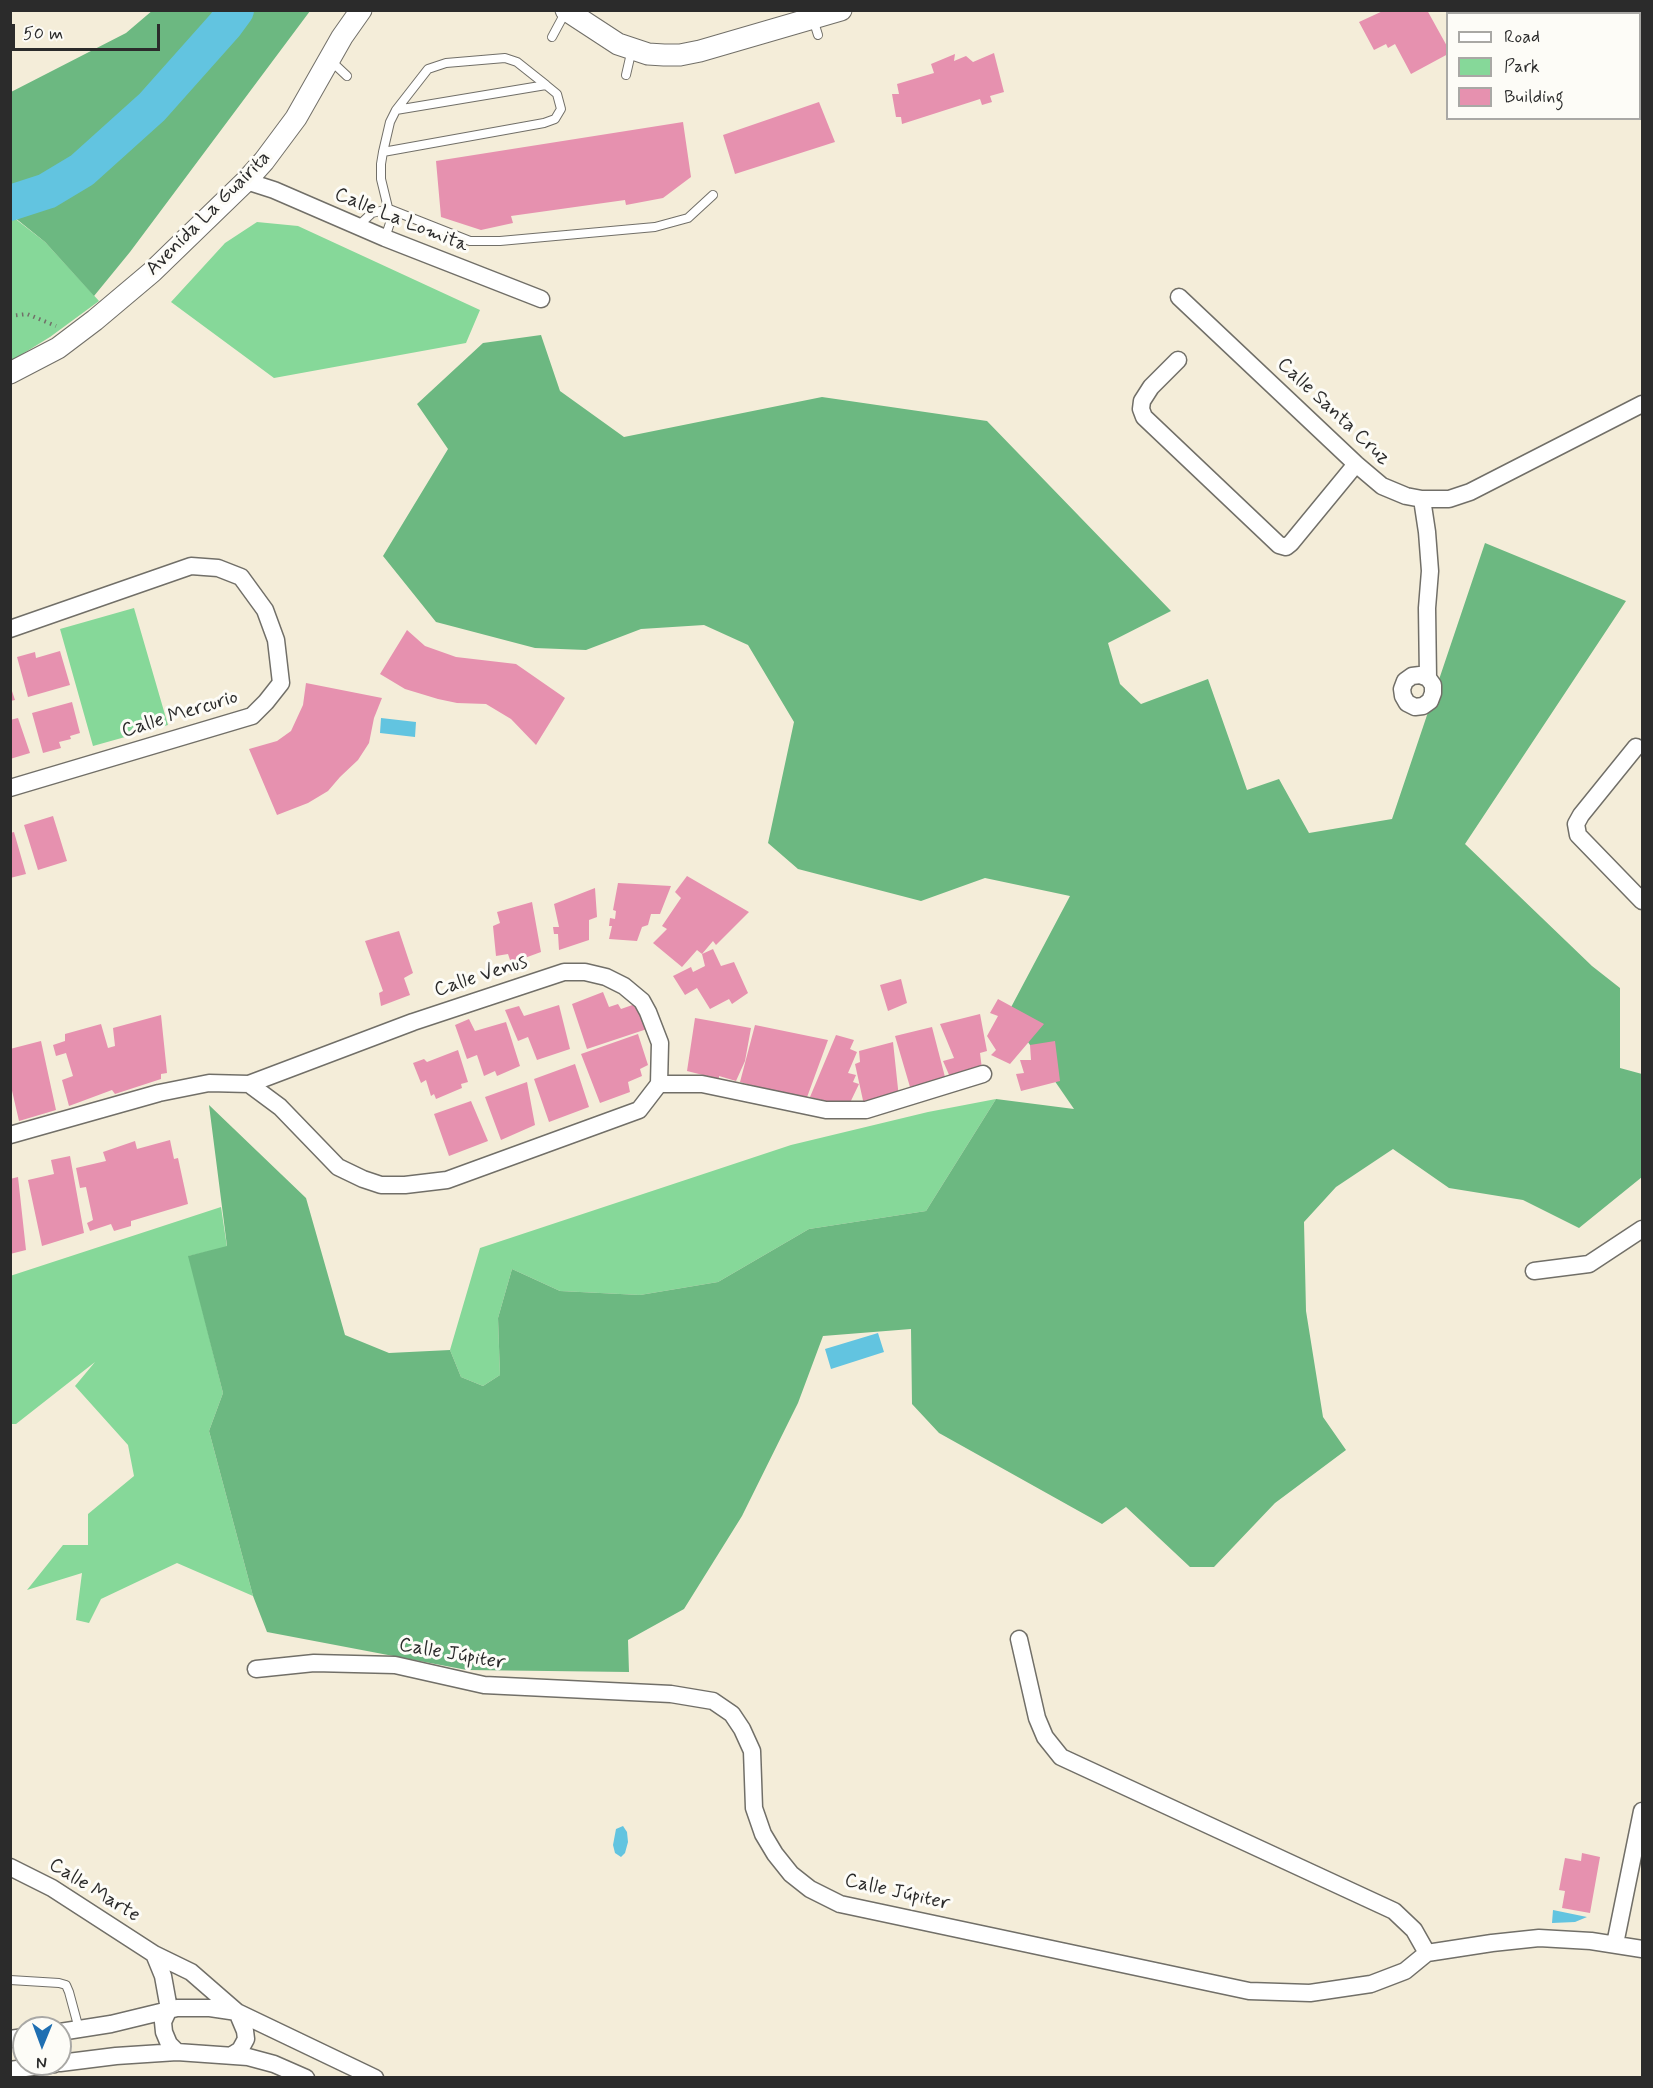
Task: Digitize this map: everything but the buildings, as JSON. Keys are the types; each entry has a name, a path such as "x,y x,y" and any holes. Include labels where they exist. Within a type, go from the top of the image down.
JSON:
{"street":[{"name":"Avenida La Guairita","path":"10,373 58,348 95,320 152,272 246,181 264,162 296,118 361,10"},
{"path":"566,11 606,37 632,49 648,54 680,54 815,27 841,10"},
{"name":"Calle La Lomita","path":"246,181 274,190 385,238 541,299"},
{"name":"Calle Santa Cruz","path":"1179,297 1356,464 1382,486 1406,496 1422,499 1449,498 1470,492 1642,404"},
{"path":"1178,360 1142,401 1141,409 1144,417 1279,545 1286,546 1291,543 1356,464"},
{"path":"1422,499 1430,571 1427,608 1428,678"},
{"name":"Calle Mercurio","path":"10,629 191,566 218,568 241,577 265,610 276,640 280,683 252,716 10,788"},
{"path":"1636,747 1581,814 1576,824 1578,835 1642,901"},
{"name":"Calle Venus","path":"10,1135 159,1093 209,1083 249,1084 412,1022 564,972 585,972 606,977 624,986 642,1000 660,1043 661,1062 658,1084"},
{"path":"249,1084 280,1107 338,1167 381,1185 405,1185 447,1180 639,1110 658,1084 702,1084 826,1110 866,1110 983,1074"},
{"path":"1534,1271 1589,1264 1642,1229"},
{"path":"1018,1639 1037,1718 1045,1737 1061,1757 1394,1911 1414,1930 1427,1953 1539,1938 1615,1944 1642,1949"},
{"name":"Calle Júpiter","path":"256,1669 314,1663 395,1665 484,1685 671,1694 713,1701 732,1714 752,1751 754,1808 763,1834 775,1854 791,1874 810,1889 840,1905 1249,1991 1310,1993 1371,1984 1405,1971 1427,1953"},
{"path":"1615,1944 1642,1811"},
{"name":"Calle Marte","path":"10,1867 52,1888 154,1954 191,1972 237,2012"},
{"path":"154,1954 162,1976 169,2009 163,2022 164,2032 169,2044 177,2052"},
{"path":"72,2030 111,2024 169,2009 210,2008 237,2012 375,2078"},
{"path":"232,2055 240,2050 246,2039 237,2012"},
{"path":"72,2062 177,2052 232,2055 274,2064 306,2078"}],"lane":[{"path":"552,37 566,11"},
{"path":"626,75 632,49"},
{"path":"383,152 544,123 555,119 561,109 557,94 517,62 505,58 446,63 428,69 396,110 390,122 383,152 381,164 381,179 391,219 385,238"},
{"path":"330,60 347,76"},
{"path":"396,110 546,85"},
{"path":"358,226 372,213 389,209 470,241 500,241 655,227 688,218 713,195"},
{"path":"10,1980 66,1985 79,2029"}],"path":[{"path":"10,316 27,314 59,327 50,331"}],"green space":[{"path":"153,10 310,11 130,252 94,296 45,242 11,217 11,92 126,33"},
{"path":"10,217 45,242 99,301 50,337 11,361"},
{"path":"257,222 298,226 480,310 466,343 274,378 171,302 225,243"},
{"path":"541,335 560,391 624,437 822,397 987,421 1171,611 1108,643 1120,684 1141,704 1208,679 1247,790 1279,779 1309,833 1392,819 1485,543 1626,601 1465,844 1592,966 1620,988 1620,1068 1642,1074 1642,1177 1579,1228 1523,1200 1449,1188 1393,1149 1336,1187 1304,1222 1306,1311 1323,1417 1346,1450 1275,1503 1214,1567 1190,1567 1126,1507 1102,1524 939,1433 912,1404 911,1329 823,1336 798,1403 742,1516 684,1609 628,1640 629,1672 467,1670 267,1632 253,1596 209,1431 223,1393 188,1256 227,1246 209,1105 306,1198 345,1335 389,1353 450,1350 461,1377 483,1386 500,1375 498,1318 512,1269 560,1291 640,1295 718,1282 809,1229 926,1211 996,1099 1074,1109 1008,1013 1070,896 985,878 921,901 798,869 768,843 794,722 748,645 704,625 641,629 586,650 535,648 436,622 383,556 448,449 417,404 483,343"},
{"path":"134,608 168,725 93,746 60,629"},
{"path":"996,1099 926,1211 809,1229 718,1282 640,1295 560,1291 512,1269 498,1318 500,1375 483,1386 461,1377 450,1350 480,1248 791,1145 928,1112"},
{"path":"221,1207 227,1247 189,1256 223,1393 209,1431 253,1596 177,1563 101,1599 89,1623 76,1620 82,1573 27,1590 63,1545 88,1545 88,1514 134,1476 128,1445 75,1386 95,1362 16,1424 11,1424 10,1276"}],"water":[{"path":"381,718 416,722 415,737 380,733"},
{"path":"878,1333 884,1352 831,1369 825,1349"},
{"path":"623,1826 627,1832 628,1842 625,1853 621,1857 615,1853 613,1845 616,1829"},
{"path":"1553,1910 1587,1917 1575,1922 1552,1923"}],"waterway":[{"path":"10,203 47,191 82,170 152,107 236,10"}]}
